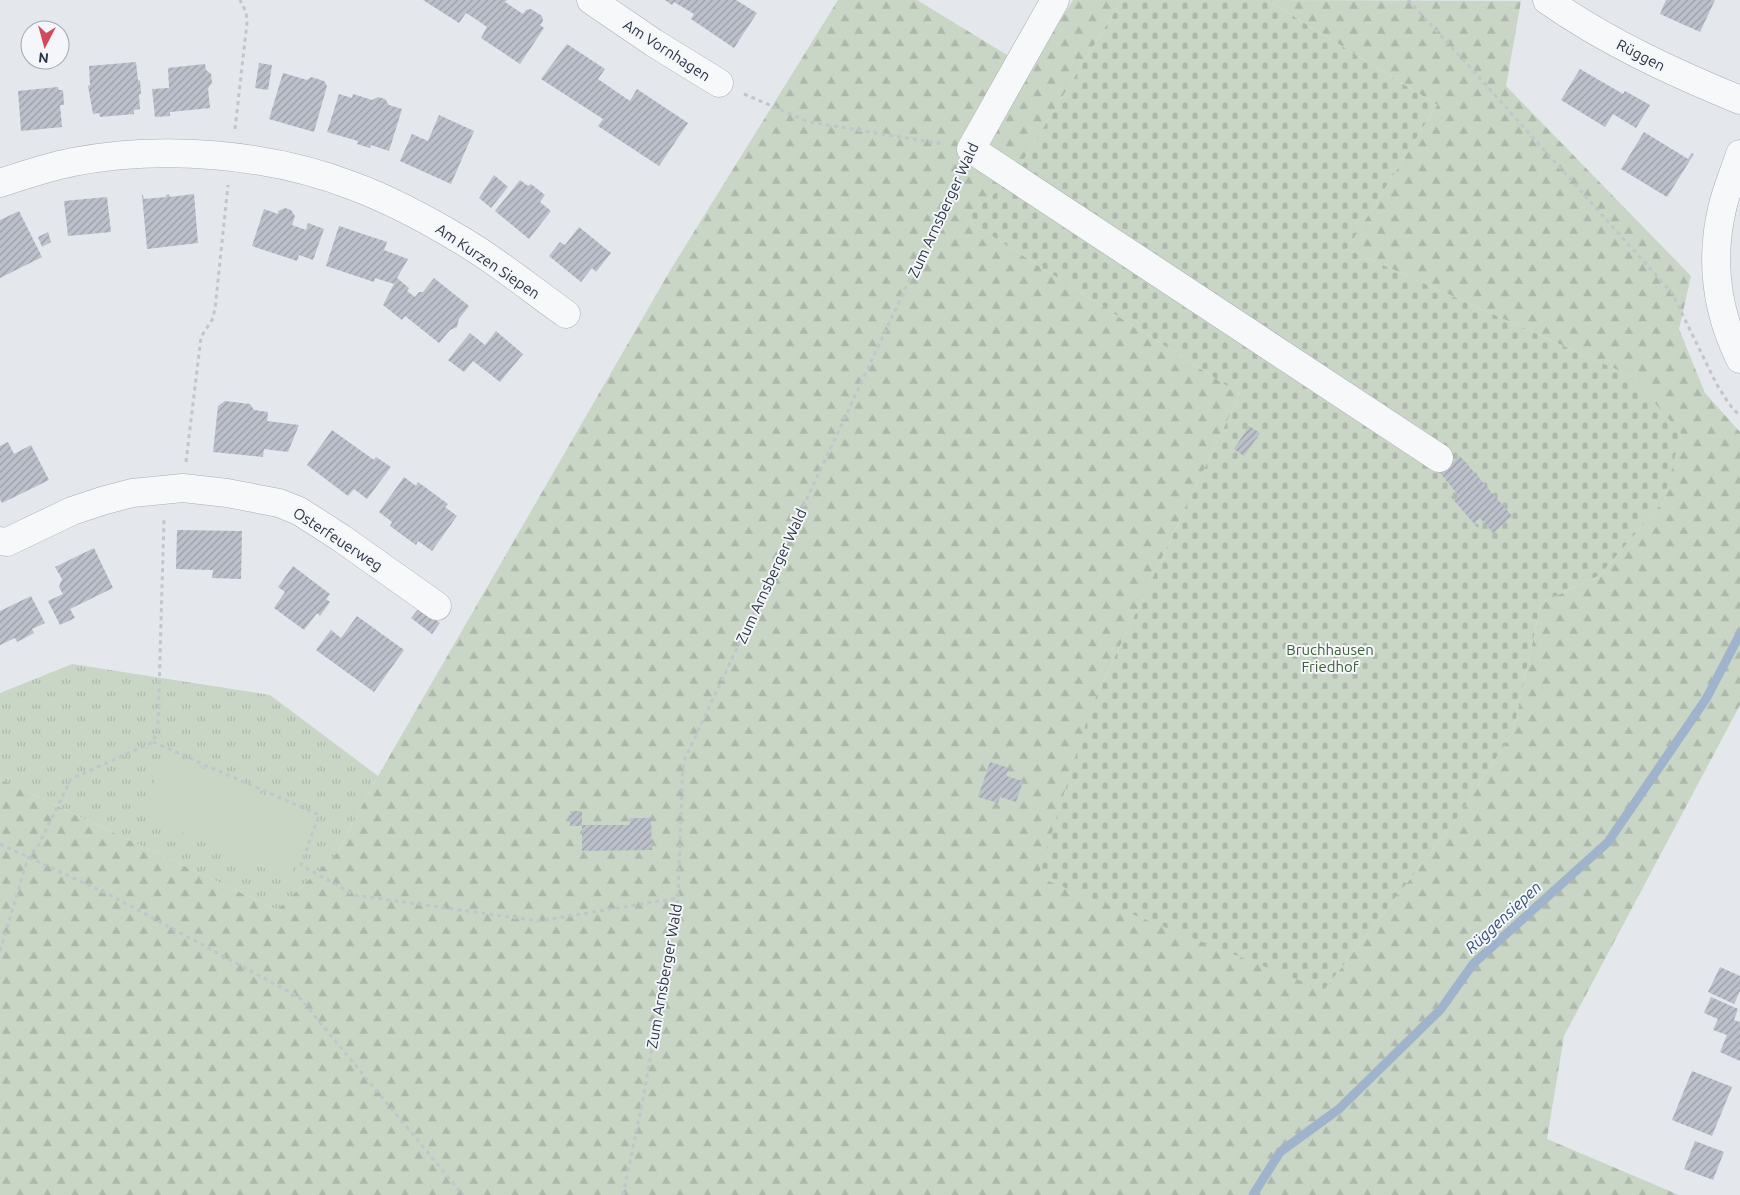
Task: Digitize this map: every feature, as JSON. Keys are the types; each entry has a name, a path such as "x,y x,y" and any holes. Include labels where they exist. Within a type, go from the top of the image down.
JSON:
{"street":[{"name":"Am Vornhagen","path":"591,0 719,83"},
{"name":"Zum Arnsberger Wald","path":"971,149 1056,0"},
{"name":"Rüggen","path":"1547,0 1580,23 1636,54 1740,100"},
{"path":"971,149 1439,458"},
{"name":"Am Kurzen Siepen","path":"0,184 72,163 100,158 161,154 232,157 277,163 352,185 379,196 464,241 566,314"},
{"path":"1740,154 1718,227 1716,281 1726,327 1740,359"},
{"name":"Osterfeuerweg","path":"0,542 6,542 72,512 132,493 183,488 227,492 279,503 299,511 341,538 437,606"}],"path":[{"path":"153,742 158,726 165,504 168,498 183,488 201,337 212,320 214,309 247,23 246,12 240,0"},
{"path":"1408,0 1667,287 1716,382 1729,404 1740,416"},
{"path":"719,83 809,122 971,149"},
{"name":"Zum Arnsberger Wald","path":"623,1195 643,1099 678,898 683,763 971,149"},
{"path":"0,951 28,858 38,846 70,779 153,742 318,815 301,865 354,895 538,921 678,898"},
{"path":"0,844 110,895 299,997 463,1195"}],"green space":[{"path":"838,0 917,0 1007,55 1029,66 1073,0 1122,0 1018,169 992,196 964,218 1240,394 1091,707 1324,990 1457,818 1513,732 1541,603 1600,575 1664,500 1680,433 1631,376 1347,249 1437,105 1267,0 1521,1 1506,86 1691,276 1679,329 1705,393 1740,432 1740,705 1564,1036 1547,1139 1679,1195 0,1195 0,779 277,910 337,853 378,776 671,269"},
{"name":"Bruchhausen Friedhof","path":"1122,0 1267,0 1437,105 1347,249 1631,376 1681,433 1664,500 1600,575 1541,603 1513,732 1457,818 1324,990 1038,877 1091,707 1240,394 964,218 992,196 1018,169"},
{"path":"72,664 270,695 378,776 337,853 277,910 0,779 0,693"},
{"path":"167,752 317,818 289,879 140,814"}],"building":[{"path":"423,0 507,0 505,2 523,14 526,10 531,9 542,16 543,21 540,25 544,28 520,64 481,38 487,27 477,20 466,13 459,23"},
{"path":"665,0 736,0 757,13 734,48 691,19 694,14 674,2 672,5"},
{"path":"1666,0 1715,0 1700,32 1660,14"},
{"path":"567,44 605,69 598,79 630,101 637,89 688,123 659,166 598,126 603,119 541,79"},
{"path":"136,62 138,81 140,80 140,109 134,110 134,114 100,117 99,113 93,114 88,86 90,85 89,66"},
{"path":"259,63 272,65 268,90 255,88"},
{"path":"205,64 206,70 211,74 212,83 208,88 210,108 170,112 170,116 155,117 152,89 169,88 168,68"},
{"path":"1580,69 1623,94 1625,91 1650,105 1636,128 1613,114 1605,127 1561,100"},
{"path":"283,73 307,80 311,77 324,81 327,86 314,132 269,119"},
{"path":"58,87 59,90 63,90 64,105 60,105 62,127 21,131 18,91"},
{"path":"339,94 352,98 353,94 372,100 378,97 385,99 389,105 402,109 389,151 371,145 370,148 357,144 358,141 327,132"},
{"path":"439,115 474,131 451,184 400,161 412,134 428,141"},
{"path":"1644,132 1688,159 1692,153 1694,154 1667,197 1621,169"},
{"path":"494,175 508,187 491,208 479,198"},
{"path":"520,180 528,186 531,184 545,195 540,202 551,211 529,239 495,211"},
{"path":"169,194 170,197 194,194 198,243 147,249 142,195 144,199 166,197"},
{"path":"107,197 111,232 68,236 64,201"},
{"path":"285,208 291,210 295,216 292,225 306,230 308,223 324,229 313,260 299,255 297,261 252,246 264,209 278,214 278,211"},
{"path":"19,211 42,257 0,278 0,220"},
{"path":"339,226 387,242 384,250 408,259 397,278 409,288 407,291 415,297 419,292 423,292 434,278 469,306 459,319 457,327 450,330 439,343 405,316 402,320 383,305 394,284 375,278 374,282 326,266"},
{"path":"579,227 611,253 596,272 592,268 581,282 549,256 560,242 565,245"},
{"path":"48,232 51,242 42,247 38,237"},
{"path":"496,331 523,354 500,382 473,361 464,372 448,360 470,333 485,345"},
{"path":"225,401 250,404 254,410 268,412 267,421 299,425 288,452 264,449 263,457 213,452 218,406"},
{"path":"1249,426 1260,433 1244,456 1234,449"},
{"path":"332,430 374,460 376,457 391,467 367,499 354,489 348,496 307,465"},
{"path":"8,442 14,454 31,445 49,480 2,503 0,499 0,446"},
{"path":"1460,456 1512,516 1493,533 1480,518 1475,522 1479,526 1478,528 1451,497 1455,499 1459,496 1440,473"},
{"path":"404,477 416,486 418,482 448,504 445,507 457,516 432,551 418,541 416,545 390,526 392,522 379,512"},
{"path":"177,530 242,531 241,579 212,578 213,570 176,569"},
{"path":"94,548 113,588 70,609 75,618 60,625 48,601 63,594 59,587 62,579 55,567"},
{"path":"293,566 330,594 326,599 330,602 320,616 317,613 304,630 274,608 285,592 278,587"},
{"path":"31,596 45,623 32,629 34,633 17,642 15,638 0,645 0,611"},
{"path":"419,608 440,623 432,634 411,618"},
{"path":"357,616 404,650 374,692 316,650 331,630 341,638"},
{"path":"990,762 1009,768 1006,776 1023,781 1016,802 1000,797 998,803 978,797"},
{"path":"570,811 582,811 582,825 630,825 630,818 651,818 652,850 582,851 582,826 570,826"},
{"path":"1720,967 1740,976 1740,991 1734,1004 1708,992"},
{"path":"1711,997 1738,1009 1734,1020 1740,1022 1740,1061 1720,1052 1727,1035 1713,1030 1718,1019 1704,1013"},
{"path":"1692,1071 1732,1087 1712,1136 1672,1120"},
{"path":"1695,1141 1724,1152 1713,1180 1684,1169"}],"waterway":[{"name":"Rüggensiepen","path":"1253,1195 1280,1152 1339,1109 1441,1009 1473,964 1608,842 1706,699 1740,634"}]}
